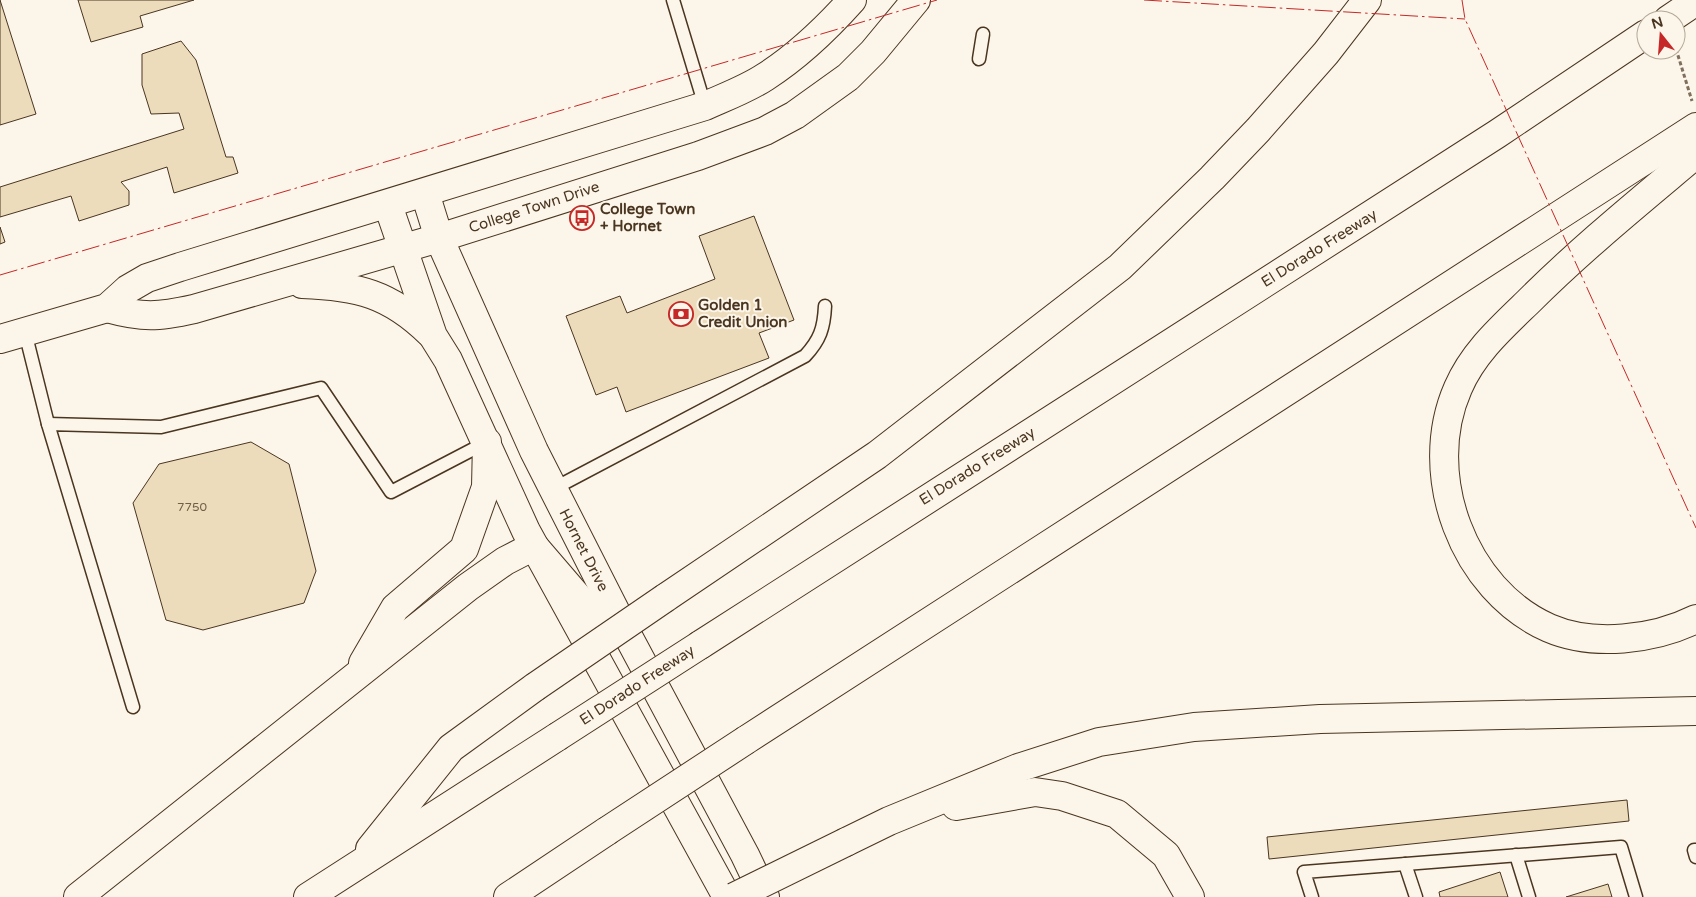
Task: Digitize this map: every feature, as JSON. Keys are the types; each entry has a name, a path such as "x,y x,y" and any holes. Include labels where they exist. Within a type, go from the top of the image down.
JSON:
{"main road":[{"path":"12,336 106,308 128,289 147,278 705,106 764,78 793,57 823,31 852,0"},
{"name":"College Town Drive","path":"106,308 134,315 157,317 194,309 439,238 698,156 765,131 795,116 848,77 873,52 916,0"},
{"path":"357,866 451,748 535,687 877,455 1120,267 1258,130 1326,53 1367,0"},
{"path":"1683,10 1696,1"},
{"name":"El Dorado Freeway","path":"308,897 1497,134 1636,41"},
{"path":"508,897 1695,116"},
{"path":"1696,154 1574,256 1487,342 1472,361 1458,388 1448,416 1444,475 1450,504 1461,537 1480,569 1499,593 1523,612 1549,628 1577,636 1609,639 1646,635 1696,619"},
{"name":"Hornet Drive","path":"425,193 439,238 553,489 628,636 766,897"},
{"path":"388,205 433,336 448,360 534,546 727,897"},
{"path":"281,283 338,285 375,295 396,304 433,336"},
{"path":"354,678 395,608 464,548 486,487 487,442"},
{"path":"534,546 601,624 628,636"},
{"path":"78,897 468,587 505,561 534,546"},
{"path":"734,897 889,821 1018,768 1099,742 1194,727 1320,719 1696,710"},
{"path":"889,821 1036,792 1062,796 1117,814 1166,856 1190,897"}],"lane":[{"path":"673,0 705,106"},
{"path":"980,59 983,34"},
{"path":"553,489 805,356 819,340 824,324 825,306"},
{"path":"12,336 48,424 132,707"},
{"path":"48,424 160,428 322,388 391,492 487,442"},
{"path":"1312,897 1304,872 1621,847 1636,897"},
{"path":"1696,850 1694,850 1696,857"},
{"path":"1516,855 1529,897"},
{"path":"1405,864 1416,897"}],"path":[{"path":"1679,60 1695,116"}],"building":[{"path":"0,0 36,114 0,125"},
{"path":"78,0 194,0 140,16 143,27 91,42"},
{"path":"181,41 196,60 226,157 233,157 238,173 174,193 167,167 121,182 129,191 129,205 79,221 71,196 0,217 0,187 184,129 179,113 151,114 142,85 142,54"},
{"name":"Golden 1 Credit Union","path":"754,216 794,320 759,333 769,358 626,412 617,387 596,395 566,316 620,296 627,313 715,279 699,236"},
{"path":"0,227 5,242 0,244"},
{"path":"251,442 289,464 316,571 304,603 203,630 166,620 133,503 159,464"},
{"path":"1627,800 1629,821 1269,859 1267,837"},
{"path":"1500,872 1508,897 1440,897 1439,892"},
{"path":"1608,884 1612,897 1566,897"}],"power":[{"path":"0,275 937,0"},
{"path":"1144,0 1465,19"},
{"path":"1462,0 1465,19 1696,528"}],"place":[{"name":"College Town + Hornet","path":"582,218"},
{"name":"Golden 1 Credit Union","path":"681,314"}]}
